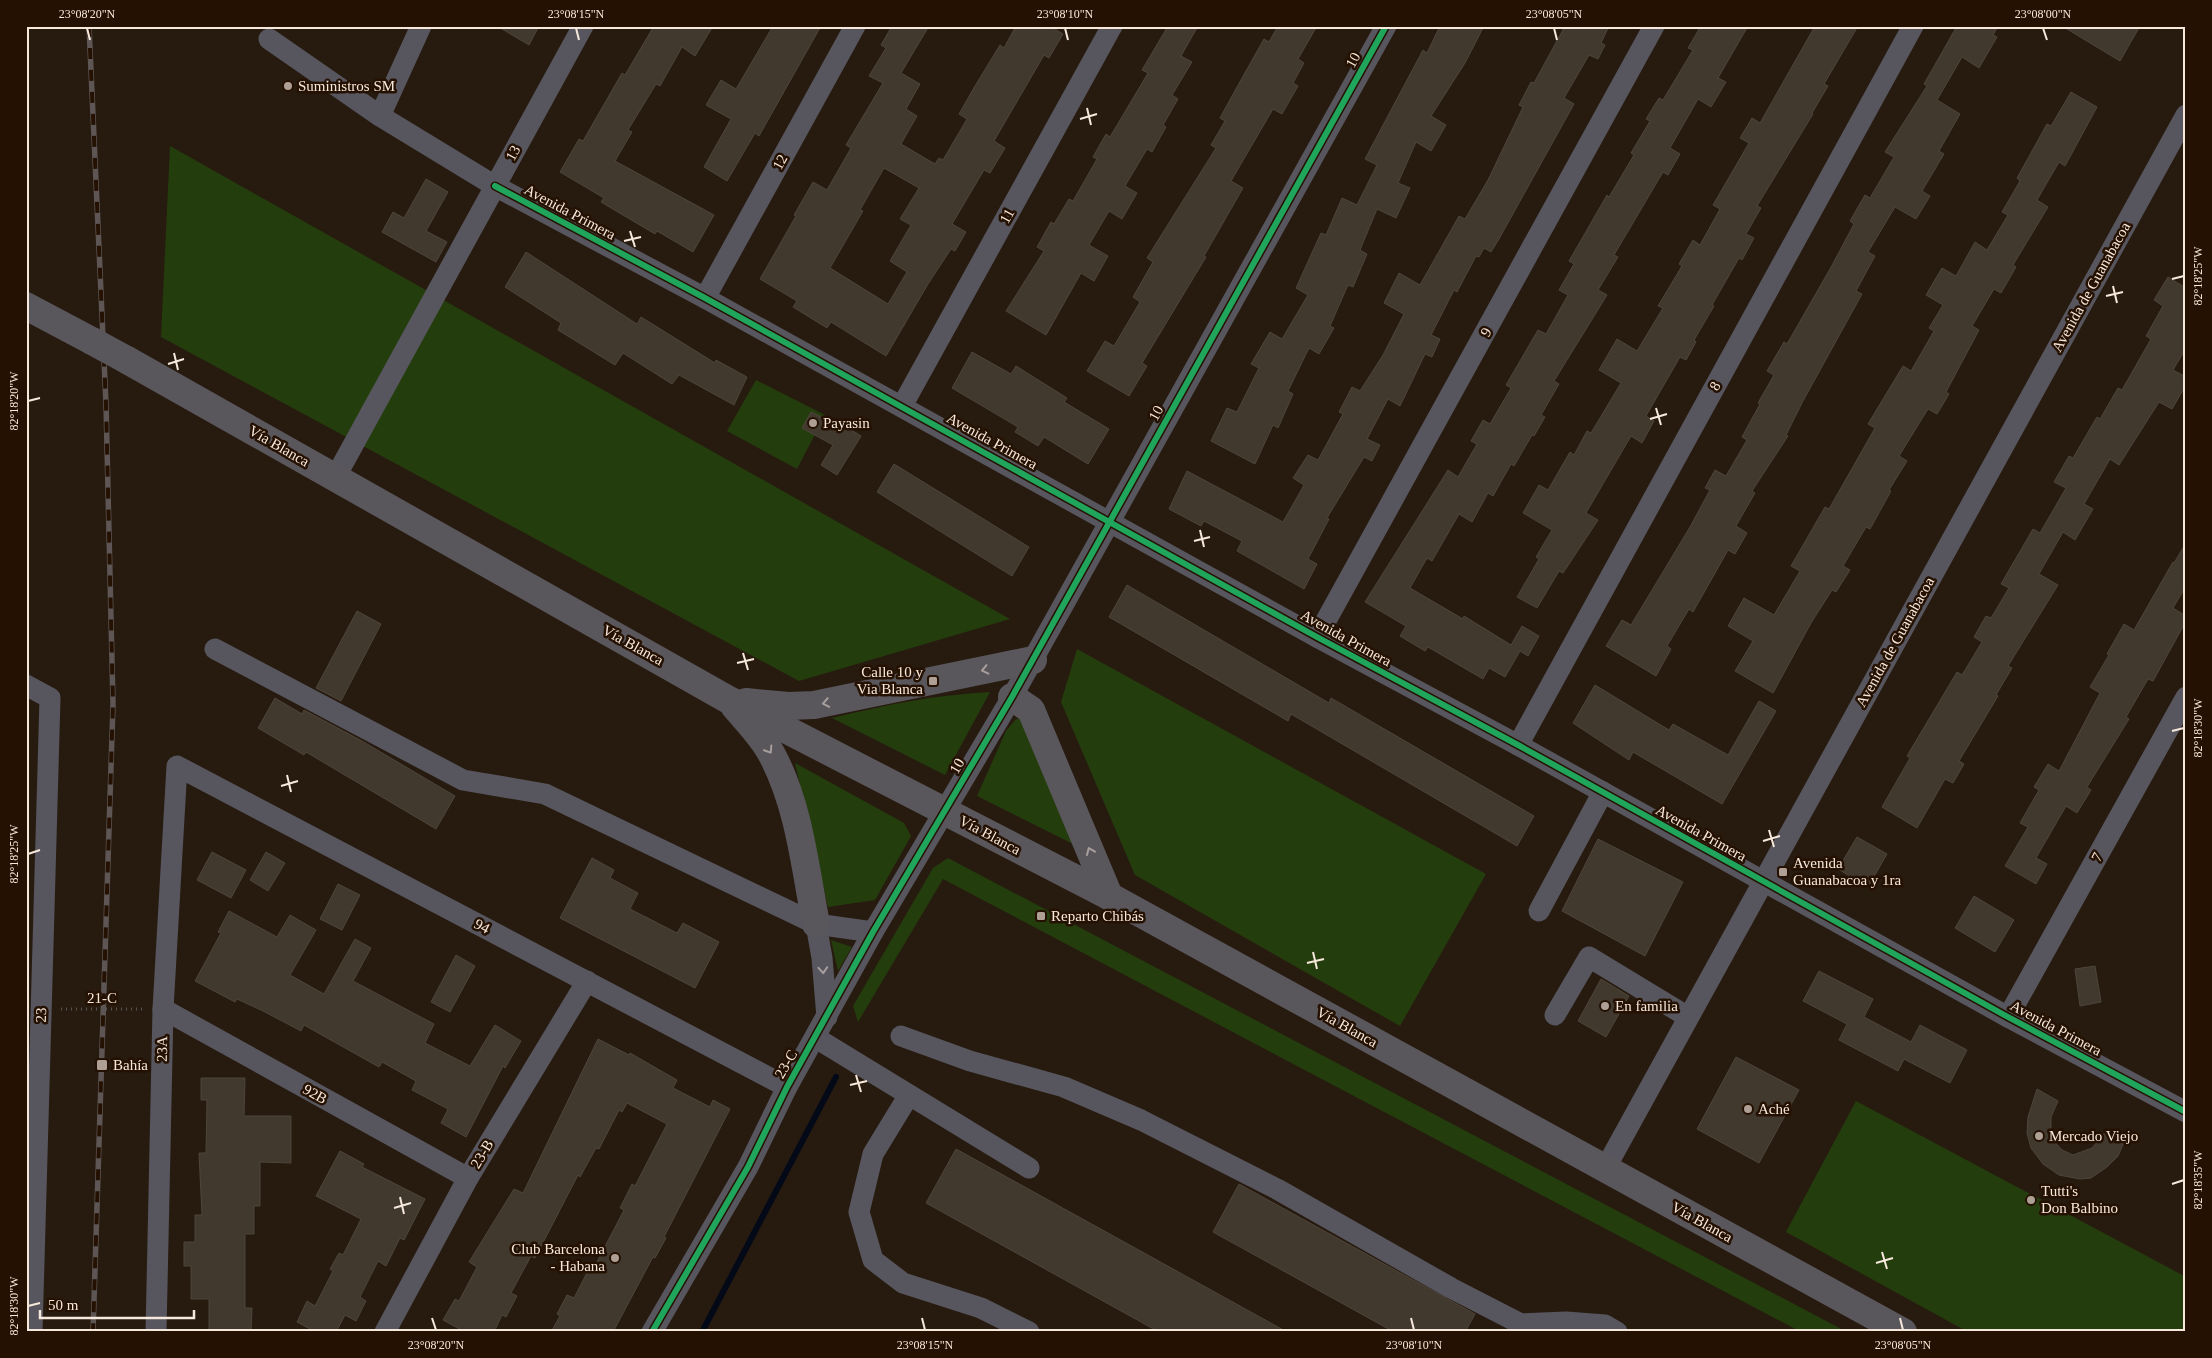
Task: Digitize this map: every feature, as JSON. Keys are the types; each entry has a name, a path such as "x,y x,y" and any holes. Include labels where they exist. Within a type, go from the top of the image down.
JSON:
{"main road":[{"name":"Vía Blanca","path":"26,306 127,360 728,699 1108,896 1903,1332"},
{"path":"728,699 762,704 814,705 1032,660"},
{"path":"1012,698 1031,710 1108,896"},
{"path":"728,699 770,751 787,788 802,850 816,924"}],"street":[{"path":"380,116 421,26"},
{"name":"13","path":"335,478 582,26"},
{"name":"12","path":"705,298 855,26"},
{"name":"11","path":"902,406 1112,26"},
{"name":"10","path":"945,811 1012,698 1386,26"},
{"name":"9","path":"1317,637 1654,26"},
{"name":"8","path":"1518,745 1913,26"},
{"name":"Avenida Primera","path":"269,39 380,116 495,186 705,298 1111,521 1317,637 1518,745 1762,882 2186,1112"},
{"name":"Avenida de Guanabacoa","path":"1605,1169 2186,115"},
{"path":"215,649 463,780 545,794 816,924 873,932"},
{"name":"23","path":"26,685 50,698 32,1332"},
{"name":"7","path":"2008,1017 2186,697"},
{"name":"94","path":"177,766 787,1087"},
{"name":"23A","path":"156,1332 162,1009 177,766"},
{"path":"1539,911 1603,792"},
{"name":"23-C","path":"652,1332 748,1167 787,1087 816,1038 873,932 945,811"},
{"path":"816,924 822,958 827,1017"},
{"path":"1555,1015 1589,957 1688,1017"},
{"name":"23-B","path":"385,1332 468,1178 587,981"},
{"path":"26,1036 41,1009"},
{"name":"92B","path":"162,1009 468,1178"},
{"path":"901,1036 970,1061 1064,1087 1141,1120 1277,1189 1451,1288 1521,1324 1566,1322 1605,1325 1617,1332"},
{"path":"816,1038 1028,1168"},
{"path":"909,1095 873,1154 859,1212 874,1260 903,1283 982,1308 1029,1332"}],"green space":[{"path":"170,146 1010,619 799,681 161,337"},
{"path":"756,380 825,415 797,469 727,431"},
{"path":"1077,649 1486,874 1400,1026 1135,875 1061,702"},
{"path":"990,692 945,775 832,718 910,701"},
{"path":"1016,719 1023,719 1079,847 977,796 1006,731"},
{"path":"795,763 904,823 911,836 875,900 828,907"},
{"path":"948,858 1847,1332 1801,1332 943,879 858,1022 853,1006 933,868"},
{"path":"831,940 852,947 838,971"},
{"path":"1856,1101 2186,1277 2186,1332 1968,1332 1786,1232"}],"building":[{"path":"497,26 539,26 529,45"},
{"path":"654,26 713,26 695,56 682,47 660,86 656,84 628,130 632,132 615,161 714,215 693,252 657,231 655,234 601,202 604,198 560,172 579,139 583,141 622,73 625,75"},
{"path":"773,26 821,26 759,136 755,133 727,181 704,167 731,119 706,105 721,80 736,89"},
{"path":"892,26 929,26 901,73 920,84 906,109 917,116 901,144 935,164 939,158 943,160 967,119 959,114 975,86 1000,45 1004,48 1016,26 1050,26 1063,34 1049,58 1044,55 994,141 1005,148 990,173 984,170 952,224 966,232 955,251 951,249 928,284 886,356 831,322 827,328 793,307 797,301 760,279 813,182 827,190 851,148 846,145 883,83 869,76 886,48 881,45","holes":["884,168 919,188 900,219 911,225 890,261 907,272 888,304 830,268 863,211 860,210"]},
{"path":"1168,26 1198,26 1181,56 1192,62 1172,95 1178,99 1163,125 1166,127 1152,152 1147,149 1125,186 1137,193 1122,219 1109,211 1089,245 1108,256 1094,281 1081,273 1046,335 1006,311 1044,251 1037,247 1051,222 1054,224 1069,199 1073,201 1097,159 1093,157 1106,134 1110,137 1148,73 1142,70"},
{"path":"1278,26 1317,26 1298,59 1304,63 1293,83 1298,86 1282,114 1273,109 1231,181 1243,188 1204,256 1206,257 1142,363 1147,366 1129,396 1087,371 1105,341 1114,346 1140,302 1133,297 1153,262 1147,258 1216,148 1211,145 1225,121 1220,118 1264,39 1269,42"},
{"path":"1440,26 1484,26 1465,63 1431,116 1446,125 1431,151 1416,142 1398,183 1410,188 1396,218 1377,209 1360,250 1367,254 1353,287 1348,285 1330,326 1334,328 1319,354 1309,348 1288,391 1293,394 1278,428 1273,425 1255,464 1211,441 1227,408 1237,412 1259,368 1251,364 1270,332 1282,339 1308,295 1296,288 1321,233 1326,235 1342,198 1357,205 1377,165 1365,159 1423,50 1427,53"},
{"path":"1565,26 1609,26 1601,43 1605,45 1598,59 1589,55 1564,98 1574,104 1491,252 1484,248 1479,257 1476,256 1457,292 1454,290 1431,335 1440,339 1432,357 1425,354 1400,406 1388,399 1367,439 1380,445 1372,461 1364,457 1327,518 1329,519 1308,559 1317,564 1304,589 1237,551 1242,541 1204,521 1201,526 1169,509 1187,471 1283,522 1304,485 1293,478 1308,455 1318,460 1343,414 1339,412 1352,387 1360,391 1383,355 1404,314 1384,303 1399,273 1420,285 1459,216 1465,219 1488,180 1523,107 1519,105 1531,82 1534,83"},
{"path":"1701,26 1748,26 1718,78 1726,82 1711,107 1698,99 1670,148 1680,154 1668,175 1663,172 1614,255 1618,257 1598,290 1607,295 1554,381 1559,384 1541,415 1545,417 1534,436 1532,435 1514,466 1511,464 1493,496 1488,493 1472,522 1459,514 1432,561 1427,558 1410,588 1463,619 1464,616 1511,645 1522,626 1539,636 1528,656 1520,651 1505,677 1489,668 1483,679 1428,647 1425,651 1400,636 1406,626 1365,602 1448,470 1458,477 1477,444 1471,441 1483,420 1490,424 1511,388 1506,385 1538,330 1546,334 1568,295 1559,290 1574,264 1569,261 1607,195 1609,197 1634,155 1631,153 1650,121 1646,119 1659,98 1663,100 1693,50 1688,48"},
{"path":"1815,26 1858,26 1824,84 1828,86 1813,114 1757,206 1761,208 1746,234 1754,238 1742,260 1739,258 1712,305 1714,306 1694,340 1696,342 1686,360 1680,357 1646,416 1654,421 1642,443 1631,436 1586,513 1598,520 1563,573 1559,571 1537,608 1517,597 1539,559 1536,557 1552,530 1523,513 1539,485 1548,490 1570,452 1574,455 1587,431 1591,433 1621,383 1599,370 1617,339 1637,351 1663,308 1658,306 1682,266 1679,264 1693,240 1700,245 1720,209 1713,205 1749,143 1740,138 1752,118 1760,123"},
{"path":"1957,26 1998,26 1993,35 1997,37 1979,68 1962,57 1937,100 1960,114 1939,151 1944,154 1922,191 1930,196 1916,219 1895,207 1868,252 1875,256 1856,291 1862,294 1803,401 1786,435 1788,436 1752,491 1755,493 1736,526 1747,533 1735,554 1728,550 1693,612 1689,609 1667,646 1671,649 1656,676 1606,646 1622,620 1631,625 1690,527 1710,490 1705,488 1715,470 1726,476 1747,440 1742,437 1774,375 1767,371 1784,342 1787,344 1830,269 1854,224 1850,221 1865,195 1870,198 1894,157 1885,152 1927,86 1924,84"},
{"path":"2062,26 2140,26 2120,61"},
{"path":"2071,92 2097,107 2065,166 2059,162 2037,200 2048,207 2013,265 2016,267 2001,293 1994,289 1972,326 1979,330 1946,392 1949,394 1937,414 1928,409 1899,456 1907,461 1889,490 1891,491 1870,529 1866,527 1843,566 1850,570 1836,592 1832,590 1811,623 1773,693 1735,671 1753,641 1728,626 1744,598 1774,615 1800,571 1791,566 1825,507 1829,509 1875,428 1868,424 1903,366 1911,371 1934,331 1929,328 1943,305 1926,295 1942,268 1956,276 1975,242 1987,250 2008,215 2002,212 2020,181 2017,178 2047,124 2051,126"},
{"path":"426,179 448,192 426,231 447,242 436,262 382,232 393,212 404,218"},
{"path":"526,252 637,324 641,317 715,363 716,360 747,377 734,405 679,375 672,384 623,353 615,365 558,330 561,323 505,287"},
{"path":"2168,277 2186,288 2186,348 2173,370 2186,377 2186,385 2172,409 2159,402 2119,465 2110,459 2084,504 2093,509 2075,540 2063,532 2039,574 2058,585 2008,666 2012,668 1996,695 1998,696 1959,761 1964,764 1953,783 1945,779 1917,828 1882,807 1910,758 1907,756 1957,672 1962,675 1982,642 1974,637 1986,616 1991,618 2009,588 2001,584 2033,529 2040,533 2066,488 2054,482 2069,456 2073,458 2097,417 2100,419 2118,388 2122,390 2151,339 2146,336 2163,306 2154,300"},
{"path":"972,352 1011,374 1016,366 1067,398 1064,402 1109,429 1088,464 1044,437 1038,446 1015,432 1018,427 952,388"},
{"path":"811,412 844,428 845,426 861,436 837,475 821,465 833,445 802,428"},
{"path":"894,464 1029,547 1012,576 877,492"},
{"path":"2186,543 2186,586 2173,608 2186,616 2186,621 2153,681 2148,679 2126,717 2129,719 2087,787 2091,790 2077,813 2066,806 2036,858 2047,864 2036,884 2005,866 2028,827 2020,823 2039,790 2034,787 2048,764 2059,771 2100,693 2090,687 2109,655 2107,654 2124,624 2134,630"},
{"path":"1127,585 1329,703 1331,698 1534,816 1517,846 1291,714 1288,721 1109,617"},
{"path":"357,611 381,624 341,701 316,688"},
{"path":"1595,685 1669,730 1673,724 1728,755 1759,701 1776,711 1722,804 1633,752 1629,760 1573,723"},
{"path":"275,698 302,714 304,710 362,741 455,796 436,829 306,752 304,755 258,728"},
{"path":"1857,837 1887,854 1868,887 1838,869"},
{"path":"1598,839 1683,882 1645,956 1562,911"},
{"path":"212,852 246,870 231,898 197,880"},
{"path":"266,852 285,863 268,891 250,880"},
{"path":"592,858 614,870 610,878 638,893 630,909 677,933 683,923 719,942 695,988 560,918"},
{"path":"338,884 360,895 342,930 320,919"},
{"path":"1974,896 2014,920 1995,952 1955,928"},
{"path":"229,911 277,937 290,915 316,930 290,975 324,994 355,939 371,948 353,981 434,1024 425,1043 470,1066 495,1025 521,1041 505,1068 503,1066 466,1137 441,1123 448,1109 412,1090 416,1081 382,1062 379,1067 304,1025 301,1031 237,999 235,1002 195,981 221,933 218,932"},
{"path":"456,955 475,966 450,1012 431,1002"},
{"path":"2095,966 2101,1002 2080,1006 2075,969"},
{"path":"1819,971 1873,999 1864,1017 1911,1042 1920,1025 1967,1050 1950,1083 1904,1059 1898,1071 1839,1040 1847,1024 1803,1001"},
{"name":"En familia","path":"1601,979 1629,996 1606,1037 1578,1021"},
{"path":"598,1039 629,1055 630,1053 677,1080 673,1088 710,1107 713,1100 730,1109 664,1237 666,1238 655,1258 653,1257 613,1332 551,1332 560,1316 557,1314 567,1295 574,1298 592,1263 596,1264 624,1210 620,1208 632,1184 635,1186 667,1124 627,1103 622,1112 619,1110 599,1149 596,1148 580,1177 578,1175 535,1258 531,1256 511,1293 517,1296 506,1317 502,1315 494,1332 465,1332 443,1320 455,1299 459,1301 477,1267 469,1262 514,1189 523,1193"},
{"name":"Aché","path":"1736,1057 1799,1090 1759,1163 1697,1129"},
{"path":"201,1078 245,1078 244,1116 291,1116 291,1163 260,1162 260,1206 254,1206 254,1234 245,1234 245,1308 252,1308 251,1332 209,1332 209,1299 191,1299 191,1266 184,1266 184,1242 195,1242 195,1215 202,1215 199,1153 206,1153 207,1100 201,1100"},
{"name":"Mercado Viejo","path":"2037,1089 2058,1101 2051,1117 2051,1138 2062,1150 2073,1155 2092,1148 2107,1130 2125,1140 2118,1156 2107,1167 2091,1178 2080,1179 2059,1175 2043,1164 2031,1148 2027,1133 2028,1117"},
{"path":"956,1149 1287,1332 1159,1332 926,1203"},
{"path":"340,1151 364,1164 362,1167 425,1199 404,1240 400,1238 386,1266 378,1261 360,1297 366,1301 356,1321 345,1315 336,1332 316,1332 297,1322 307,1301 315,1306 333,1271 330,1269 339,1253 343,1255 361,1219 316,1196"},
{"path":"1239,1184 1475,1314 1465,1332 1394,1332 1213,1232"}],"waterway":[{"path":"702,1332 836,1077"}],"railway":[{"path":"89,26 106,404 113,704 93,1332"}],"cycle path":[{"path":"652,1332 748,1167 787,1087 873,932 1012,697 1386,26"},
{"path":"495,186 705,298 2008,1017 2186,1112"}],"place":[{"name":"Suministros SM","path":"288,86"},
{"name":"Payasin","path":"813,423"},
{"name":"Calle 10 y Via Blanca","path":"933,681"},
{"name":"Avenida Guanabacoa y 1ra","path":"1783,872"},
{"name":"Reparto Chibás","path":"1041,916"},
{"name":"En familia","path":"1605,1006"},
{"name":"Bahía","path":"102,1065"},
{"name":"Aché","path":"1748,1109"},
{"name":"Mercado Viejo","path":"2039,1136"},
{"name":"Tutti's Don Balbino","path":"2031,1200"},
{"name":"Club Barcelona - Habana","path":"615,1258"}]}
